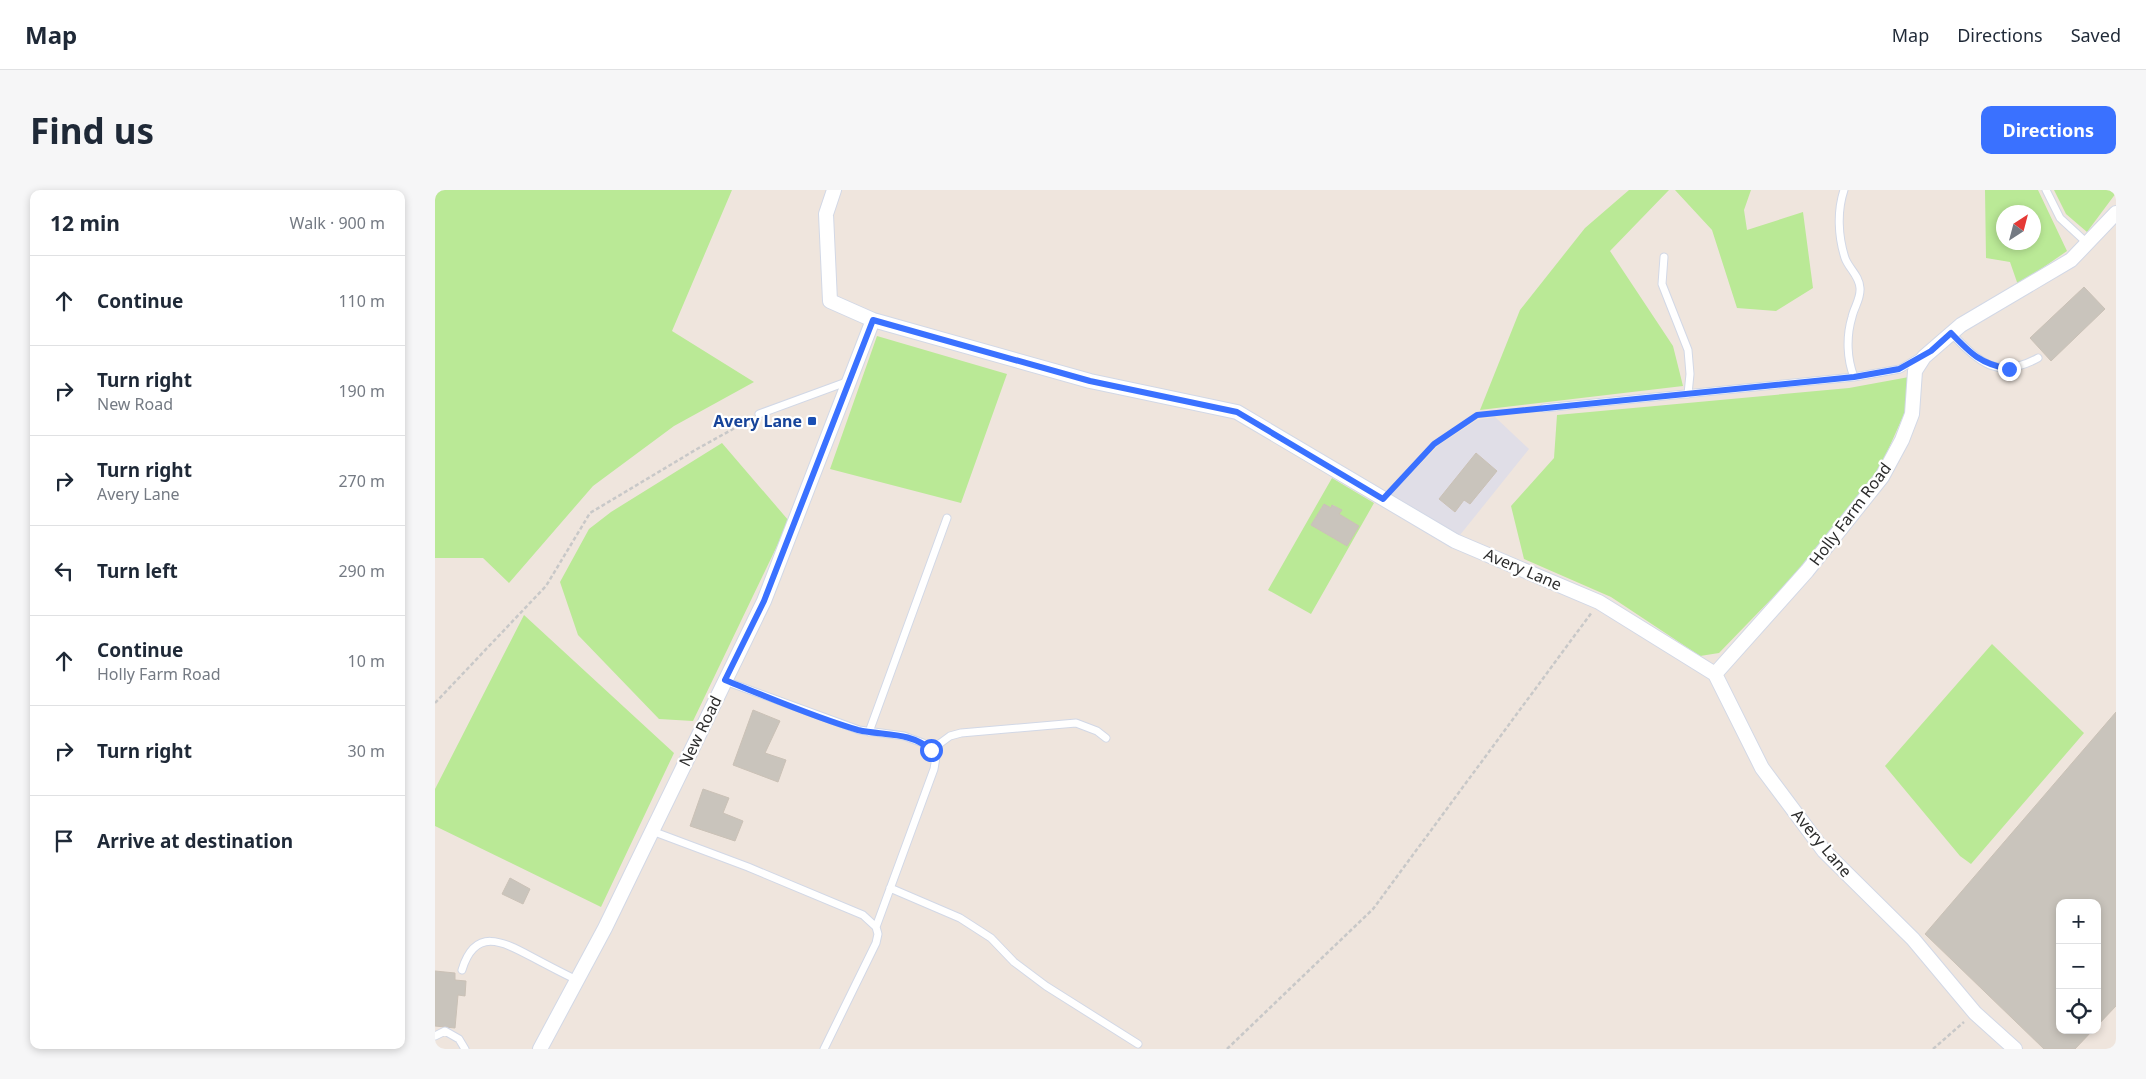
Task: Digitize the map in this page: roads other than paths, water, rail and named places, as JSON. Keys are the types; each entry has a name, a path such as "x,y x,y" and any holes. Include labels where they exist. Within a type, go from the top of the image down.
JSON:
{"street":[{"name":"Avery Lane","path":"834,190 826,214 830,301 873,320 1090,381 1237,412 1455,540 1599,602 1715,674 1763,768 1824,851 1913,939 1975,1013 2015,1049"},
{"name":"Holly Farm Road","path":"1715,674 1807,571 1882,477 1902,440 1912,414 1915,371 1931,351 1961,324 2071,260 2116,213"},
{"name":"New Road","path":"540,1049 652,831 764,601 873,320"}],"lane":[{"path":"1843,190 1838,207 1845,259 1858,277 1860,290 1858,303 1851,317 1849,342 1848,361 1854,377"},
{"path":"2047,190 2061,218 2087,243"},
{"path":"1664,257 1663,284 1688,350 1689,394"},
{"path":"1951,333 1972,355 1989,365 2009,369 2038,358"},
{"path":"1544,408 1854,377 1899,369 1931,351"},
{"path":"759,414 849,381"},
{"path":"869,732 947,518"},
{"path":"725,680 859,730 904,736 923,743 936,757 934,769 876,927 876,943 824,1049"},
{"path":"931,750 950,736 961,733 1076,724 1097,731 1105,738"},
{"path":"652,831 748,867 863,915 876,927"},
{"path":"890,888 968,923 991,938 1014,962 1046,986 1137,1044"},
{"path":"462,970 472,948 479,943 501,941 577,980"},
{"path":"435,1036 445,1031 459,1039 465,1049"}],"place":[{"name":"Avery Lane","path":"812,421"}]}
